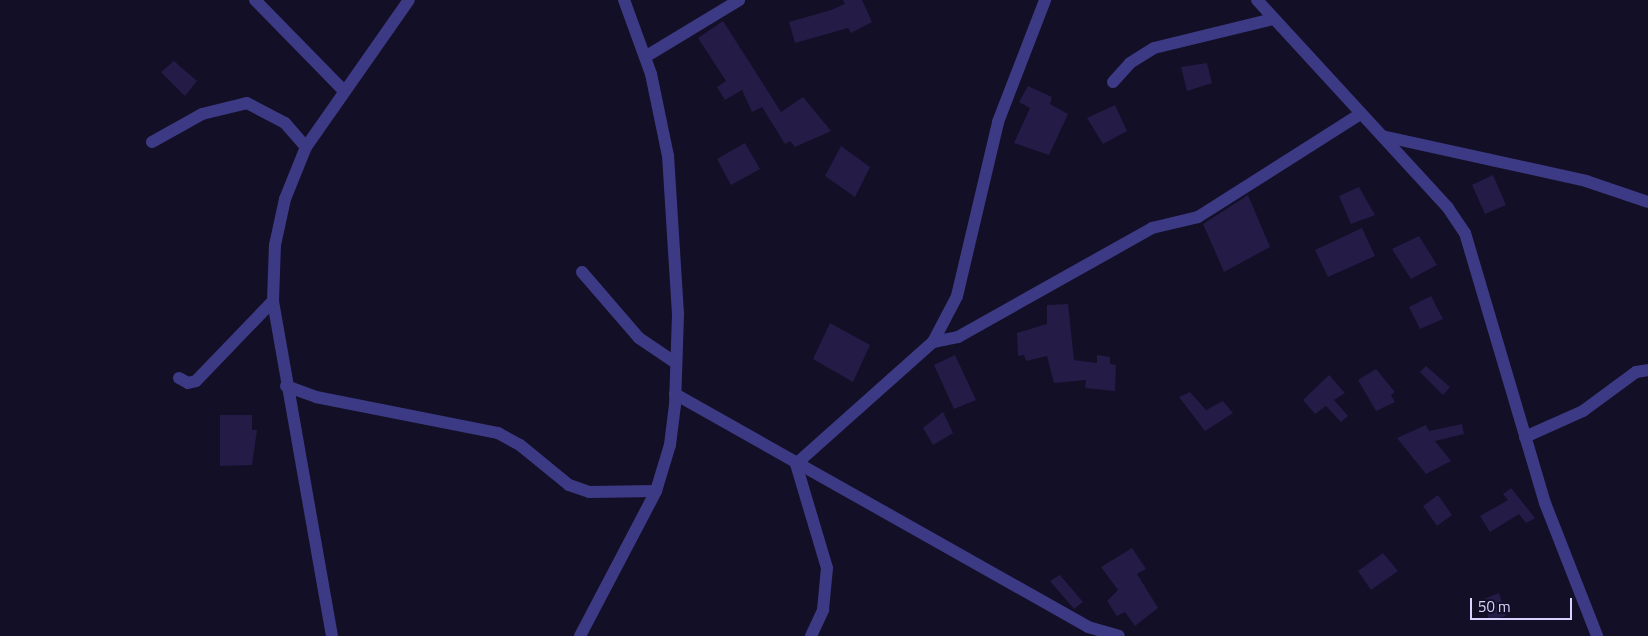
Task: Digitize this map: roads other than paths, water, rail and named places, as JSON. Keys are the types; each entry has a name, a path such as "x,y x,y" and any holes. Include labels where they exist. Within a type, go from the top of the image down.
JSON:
{"street":[{"path":"255,0 344,91"},
{"path":"332,636 286,386 273,301 275,245 282,208 306,147 409,0"},
{"path":"580,636 656,491 670,445 675,394 675,232 669,165 645,57 624,0"},
{"path":"645,57 739,0"},
{"path":"796,464 933,342 957,296 998,122 1045,0"},
{"path":"1257,0 1382,136 1465,233 1545,503 1597,636"},
{"path":"1113,82 1130,63 1154,48 1273,19"},
{"path":"152,142 202,114 247,103 285,123 306,147"},
{"path":"933,342 958,337 1152,228 1198,216 1360,114"},
{"path":"1382,136 1586,181 1648,202"},
{"path":"582,272 639,338 676,363"},
{"path":"179,378 188,384 196,381 273,301"},
{"path":"1525,437 1583,411 1636,372 1648,370"},
{"path":"286,386 316,397 498,433 520,445 569,485 589,492 656,491"},
{"path":"675,394 796,464 1088,627 1120,636"},
{"path":"796,464 827,568 823,610 811,636"}]}
